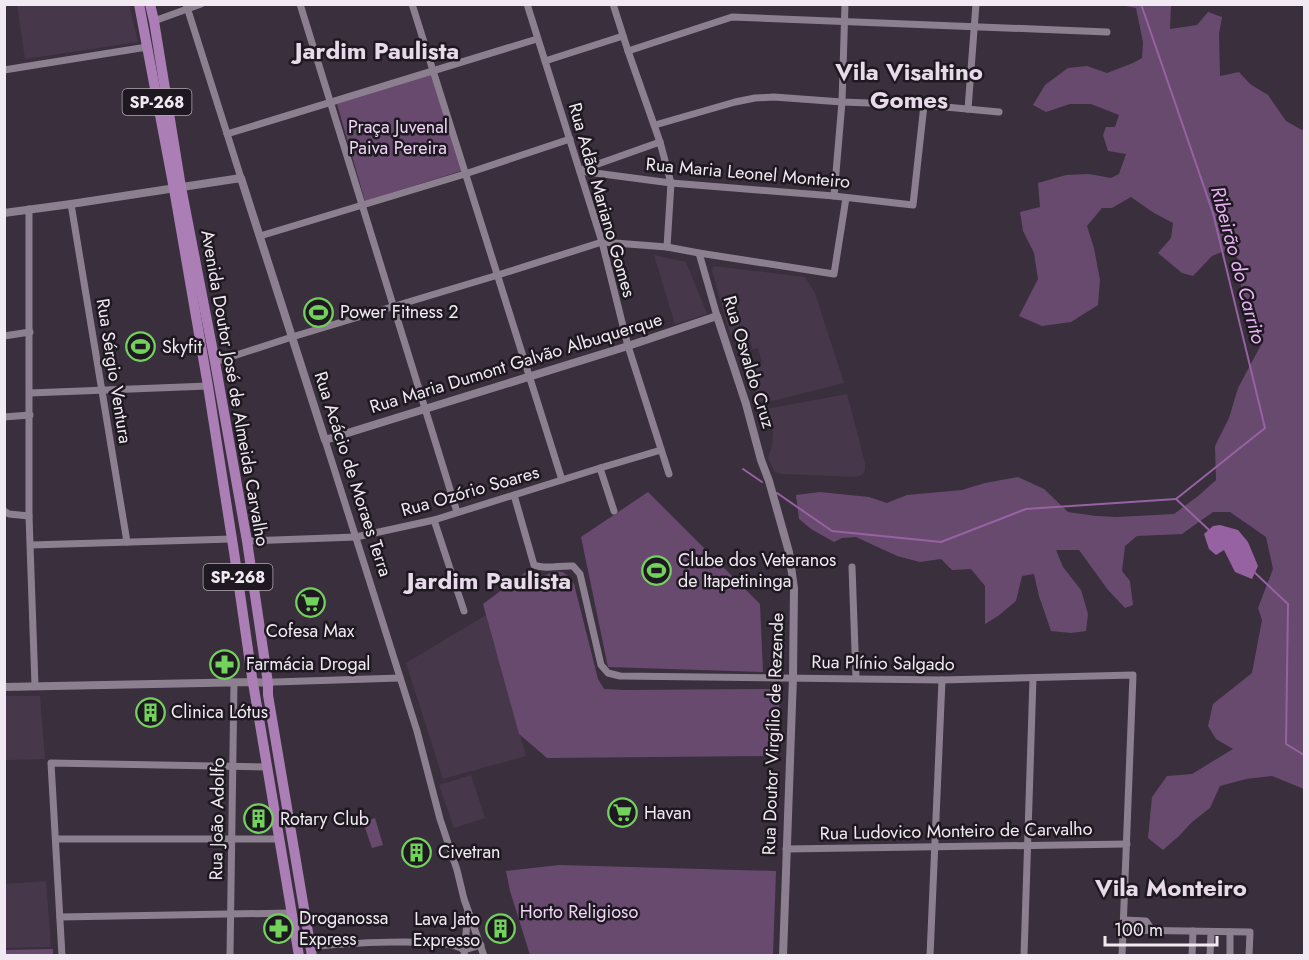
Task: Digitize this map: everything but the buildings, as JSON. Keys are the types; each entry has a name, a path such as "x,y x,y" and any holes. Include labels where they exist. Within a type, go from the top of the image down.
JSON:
{"main road":[{"name":"Avenida Doutor José de Almeida Carvalho","path":"139,4 215,362 247,541 268,695 311,953"},
{"name":"Avenida Doutor José de Almeida Carvalho","path":"150,4 253,682 299,956"}],"street":[{"path":"154,21 186,7 201,4"},
{"path":"300,4 457,513"},
{"path":"412,4 562,480"},
{"name":"Rua Adão Mariano Gomes","path":"527,4 602,242 628,346 669,474"},
{"path":"613,4 622,36 655,125 671,183 667,247"},
{"path":"834,196 842,102 845,4"},
{"path":"968,109 976,4"},
{"name":"Rua Acácio de Moraes Terra","path":"186,7 417,731 440,819 484,956"},
{"path":"628,51 732,17 1107,32"},
{"path":"545,61 622,36"},
{"path":"227,134 537,39"},
{"path":"4,70 147,47"},
{"path":"655,125 735,102 774,97 924,105 999,112"},
{"name":"Rua Maria Leonel Monteiro","path":"580,171 671,183 834,196 913,205 924,105"},
{"path":"260,236 465,174 570,139"},
{"path":"580,171 660,142"},
{"path":"604,162 606,174"},
{"path":"4,213 241,178"},
{"path":"215,362 291,336 498,276 602,242 667,247 834,274 846,198"},
{"name":"Rua Sérgio Ventura","path":"71,204 127,542"},
{"path":"29,209 29,516 35,686"},
{"name":"Rua Osvaldo Cruz","path":"699,253 769,481"},
{"name":"Rua Maria Dumont Galvão Albuquerque","path":"325,440 717,316"},
{"path":"4,336 30,332"},
{"path":"30,393 208,386"},
{"path":"4,417 30,415"},
{"name":"Rua Ozório Soares","path":"247,541 356,537 434,520 661,450"},
{"path":"600,468 614,511"},
{"name":"Rua Doutor Virgílio de Rezende","path":"769,481 789,552 794,588 783,956"},
{"name":"Rua Plínio Salgado","path":"514,495 534,565 541,568 573,566 580,574 601,665 608,673 620,676 942,680 1133,675 1127,844"},
{"path":"4,511 9,514 29,516"},
{"path":"434,520 464,611"},
{"path":"31,545 232,539"},
{"path":"852,567 856,678"},
{"path":"4,687 268,683 400,678"},
{"path":"1023,956 1033,678"},
{"path":"930,956 942,680"},
{"name":"Rua João Adolfo","path":"230,956 234,682"},
{"path":"62,956 51,763 267,767"},
{"path":"56,839 279,839"},
{"path":"1122,956 1127,844"},
{"name":"Rua Ludovico Monteiro de Carvalho","path":"786,849 1127,844"},
{"path":"464,953 468,909"},
{"path":"60,917 291,913"},
{"path":"1124,920 1146,921 1152,930"},
{"path":"1123,930 1250,933 1249,956"},
{"path":"1192,931 1192,956"},
{"path":"1210,956 1211,932"},
{"path":"1230,932 1230,956"},
{"path":"311,953 328,945 419,942 454,945 464,953"},
{"path":"464,953 480,945"}],"shaded area":[{"path":"17,5 129,5 138,42 25,59"},
{"path":"654,255 686,262 707,314 675,324"},
{"path":"713,266 805,277 815,293 844,383 760,404 749,369 762,363 758,348 752,349 745,333 734,336 730,334 712,271"},
{"path":"847,394 865,463 863,474 857,477 775,472 768,458 772,446 771,422 761,410"},
{"path":"1220,525 1238,530 1248,542 1258,566 1252,579 1235,572 1224,550 1216,555 1209,549 1204,534 1213,526"},
{"path":"486,615 526,756 443,779 406,663"},
{"path":"5,696 40,696 45,759 5,760"},
{"path":"471,775 485,818 454,828 439,785"},
{"path":"46,881 51,947 5,948 5,884"}],"green space":[{"path":"1121,5 1171,5 1170,29 1197,25 1208,12 1222,17 1219,34 1220,76 1239,72 1250,84 1268,95 1286,121 1302,130 1304,128 1304,789 1272,776 1246,779 1220,786 1210,808 1163,850 1148,838 1152,797 1167,776 1192,774 1233,749 1216,739 1208,726 1213,704 1252,673 1262,620 1258,608 1273,569 1266,537 1230,512 1213,512 1182,534 1137,536 1125,546 1122,571 1130,581 1133,605 1125,608 1108,590 1079,550 1056,550 1063,567 1081,590 1088,614 1086,631 1071,633 1051,631 1034,574 1022,576 1016,601 985,624 985,586 971,569 952,570 941,559 920,562 897,556 856,537 842,538 834,542 799,519 796,495 820,492 869,497 887,503 907,495 962,490 1018,477 1044,489 1068,512 1117,517 1174,514 1216,480 1215,446 1229,418 1238,388 1262,343 1243,304 1238,259 1229,249 1212,256 1193,276 1182,273 1158,253 1171,238 1173,223 1131,197 1112,208 1102,208 1087,226 1100,280 1098,305 1071,322 1042,326 1019,316 1038,279 1034,253 1023,231 1020,212 1040,207 1038,183 1066,175 1089,174 1111,178 1119,174 1126,154 1108,151 1103,135 1106,127 1115,127 1119,115 1091,104 1070,104 1046,112 1033,105 1045,85 1068,68 1087,66 1107,73 1142,58 1143,42 1136,8"},
{"name":"Praça Juvenal Paiva Pereira","path":"431,75 461,171 365,201 337,104"},
{"name":"Clube dos Veteranos de Itapetininga","path":"648,492 760,604 763,672 608,667 581,537"},
{"path":"527,571 538,578 554,572 562,572 574,584 598,679 604,689 780,689 777,756 547,758 519,734 483,604"},
{"path":"375,818 383,845 372,848 363,822"},
{"name":"Horto Religioso","path":"559,865 776,871 773,955 530,955 506,871"},
{"path":"53,949 53,955 5,955 5,950"}],"waterway":[{"name":"Ribeirão do Carrito","path":"1141,4 1213,213 1265,428 1176,499"},
{"path":"743,469 762,482"},
{"path":"777,493 832,531 941,542 1026,509 1176,499"},
{"path":"1176,499 1209,530"},
{"path":"1253,571 1288,604 1286,744 1304,755"}],"place":[{"name":"Power Fitness 2","path":"319,312"},
{"name":"Skyfit","path":"141,347"},
{"name":"Clube dos Veteranos de Itapetininga","path":"657,570"},
{"name":"Cofesa Max","path":"310,602"},
{"name":"Farmácia Drogal","path":"225,664"},
{"name":"Clinica Lótus","path":"150,712"},
{"name":"Havan","path":"623,813"},
{"name":"Rotary Club","path":"259,819"},
{"name":"Civetran","path":"417,852"},
{"name":"Droganossa Express","path":"278,928"},
{"name":"Lava Jato Expresso","path":"501,929"}],"district":[{"name":"Jardim Paulista","path":"377,50"},
{"name":"Vila Visaltino Gomes","path":"909,85"},
{"name":"Jardim Paulista","path":"489,580"},
{"name":"Vila Monteiro","path":"1171,887"}]}
